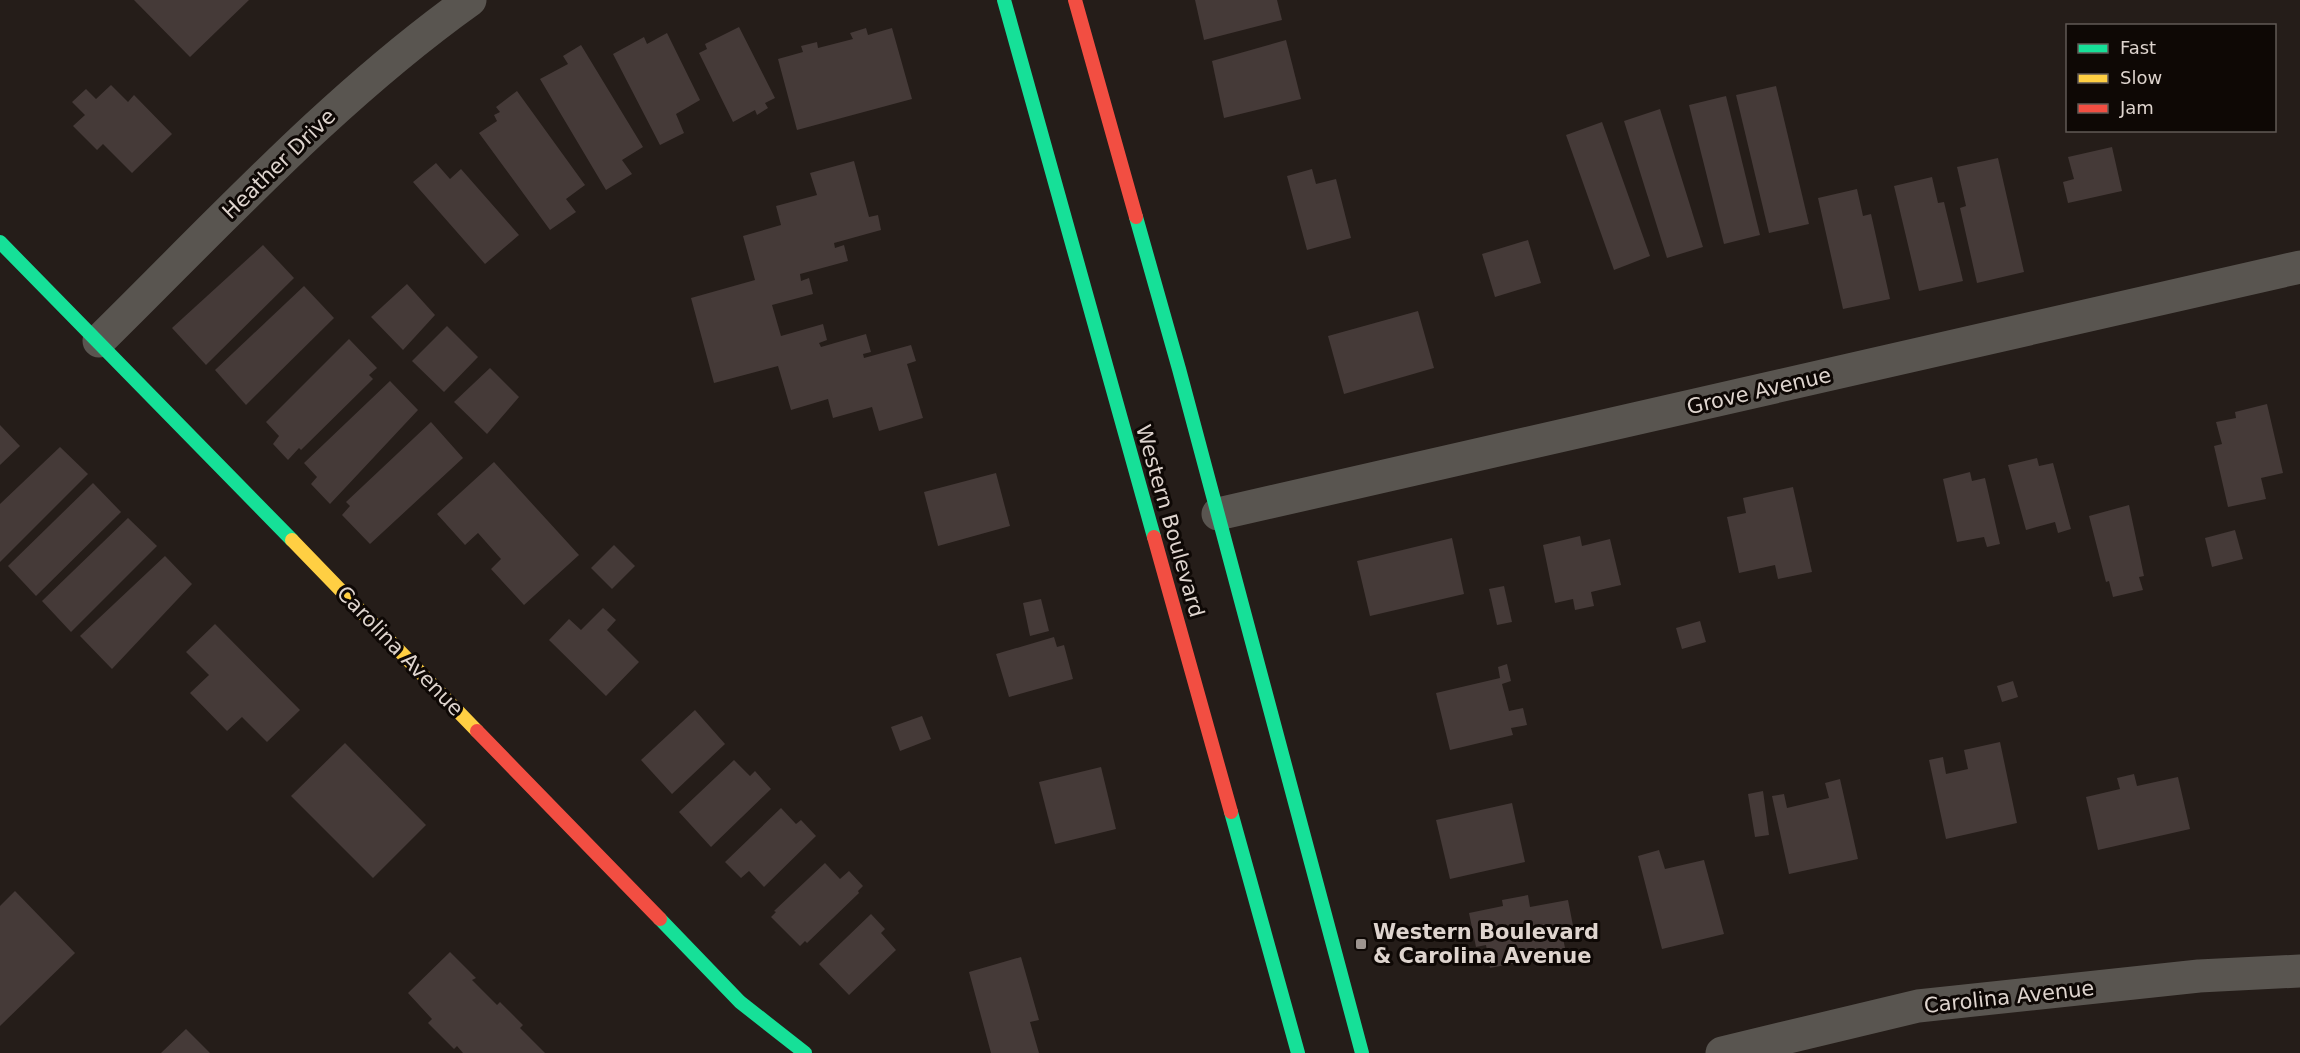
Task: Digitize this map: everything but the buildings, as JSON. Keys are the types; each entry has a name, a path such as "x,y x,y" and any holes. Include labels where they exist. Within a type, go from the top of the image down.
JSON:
{"main road":[{"name":"Western Boulevard","path":"1004,0 1298,1053"},
{"path":"1075,0 1176,357 1362,1053"},
{"name":"Carolina Avenue","path":"0,242 99,341 740,1002 789,1048"}],"street":[{"name":"Heather Drive","path":"99,341 353,92 470,0"},
{"name":"Grove Avenue","path":"1218,514 2300,267"},
{"name":"Carolina Avenue","path":"1722,1053 1918,1006 2199,976 2300,971"}],"traffic: fast":[{"path":"1004,0 1154,537"},
{"path":"1136,217 1179,369 1362,1053"},
{"path":"0,242 292,540"},
{"path":"1231,812 1298,1053"},
{"path":"660,919 740,1002 805,1053"}],"traffic: slow":[{"path":"292,540 477,731"}],"traffic: jam":[{"path":"1075,0 1136,217"},
{"path":"1154,537 1231,812"},
{"path":"477,731 660,919"}],"place":[{"name":"Western Boulevard & Carolina Avenue","path":"1361,944"}]}
